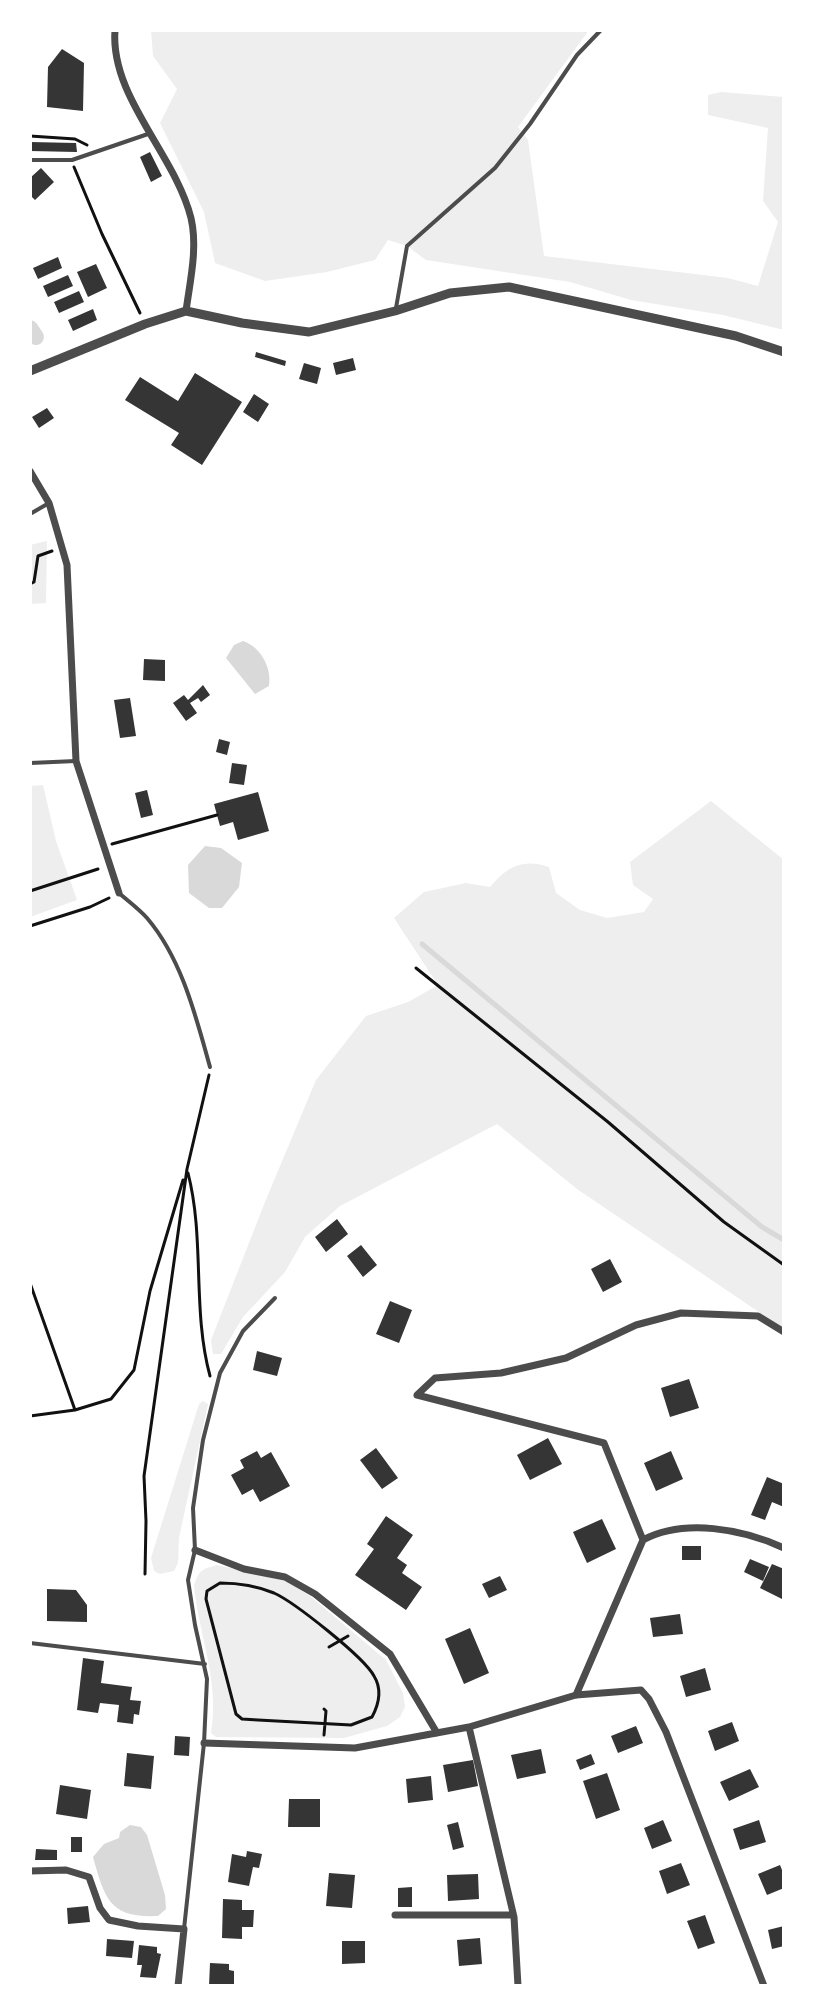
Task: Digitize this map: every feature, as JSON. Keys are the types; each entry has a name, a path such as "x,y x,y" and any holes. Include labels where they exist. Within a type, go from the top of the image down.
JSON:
{"street":[{"path":"115,30 114,40 123,84 174,178 191,219 193,259 186,311"},
{"path":"30,371 145,324 186,311 242,323 309,332 395,311 450,293 509,287 736,336 784,352"},
{"path":"30,471 49,503 63,546 67,565 76,761 119,893"},
{"path":"643,1540 604,1443 417,1395 435,1378 501,1373 566,1358 636,1325 681,1313 758,1316 784,1332"},
{"path":"576,1695 643,1540 661,1530 688,1526 762,1537 784,1548"},
{"path":"195,1550 244,1569 285,1577 315,1594 390,1654 437,1733"},
{"path":"204,1743 355,1748 469,1727 576,1695 641,1690 666,1732 764,1986"},
{"path":"469,1727 513,1915 518,1986"},
{"path":"30,1871 66,1870 89,1877 100,1908 109,1920 138,1926 184,1929 178,1986"},
{"path":"395,1915 513,1915"}],"lane":[{"path":"395,311 407,246 495,168 530,124 577,55 601,30"},
{"path":"30,160 72,160 151,133"},
{"path":"30,514 49,503"},
{"path":"30,763 76,761"},
{"path":"119,893 147,917 171,954 194,1011 210,1067"},
{"path":"184,1929 204,1743 207,1679 188,1580 195,1550 193,1508 203,1440 220,1373 243,1331 275,1298"},
{"path":"30,1643 205,1664"}],"path":[{"path":"30,136 75,139 98,150"},
{"path":"72,160 102,234 145,324"},
{"path":"30,584 34,582 38,556 63,546"},
{"path":"103,846 217,815"},
{"path":"30,891 110,866"},
{"path":"30,926 90,907 119,893"},
{"path":"416,968 608,1122 724,1222 784,1265"},
{"path":"30,1416 75,1410 111,1399 134,1370 150,1291 187,1169 210,1067"},
{"path":"187,1169 198,1245 203,1352 213,1398"},
{"path":"145,1574 144,1476 187,1169"},
{"path":"30,1283 75,1410"},
{"path":"220,1583 241,1583 275,1593 300,1609 362,1661 374,1675 379,1690 378,1706 372,1717 361,1723 325,1724 242,1719 236,1714 209,1612 207,1591 220,1583"},
{"path":"329,1647 358,1628"},
{"path":"323,1747 324,1709"}],"shaded area":[{"path":"151,30 589,30 518,127 528,140 544,256 728,278 758,286 778,222 763,201 768,128 708,115 708,95 721,92 784,97 784,330 723,315 631,300 570,282 426,260 407,246 388,240 375,260 327,272 265,281 215,263 204,212 160,123 177,89 153,56"},
{"path":"47,541 46,603 30,604 30,545"},
{"path":"243,641 260,653 269,672 269,686 255,694 226,658 234,645"},
{"path":"43,785 56,841 77,900 30,917 30,786"},
{"path":"711,801 784,860 784,1329 577,1189 497,1124 340,1206 305,1237 285,1272 243,1317 221,1354 213,1354 211,1340 316,1080 366,1016 408,1002 438,985 394,918 424,892 466,883 490,887 503,874 523,864 549,867 556,893 580,910 607,918 644,912 653,899 633,885 630,862"},
{"path":"205,846 221,848 242,863 239,887 222,908 209,908 189,893 188,865"},
{"path":"203,1401 208,1404 179,1538 178,1563 174,1571 160,1574 154,1571 151,1558 199,1404"},
{"path":"217,1565 286,1581 310,1596 386,1660 403,1693 405,1707 400,1717 387,1726 344,1738 216,1737 211,1733 211,1677 194,1586 201,1571"},
{"path":"130,1825 141,1827 147,1835 165,1895 166,1909 158,1916 129,1914 120,1910 106,1895 97,1872 93,1857 104,1844 119,1838 120,1832"}],"building":[{"path":"62,49 84,63 83,111 47,107 48,67"},
{"path":"30,142 76,143 77,152 30,151"},
{"path":"150,152 162,176 151,182 140,157"},
{"path":"41,168 54,182 35,200 30,195 30,178"},
{"path":"58,257 62,268 38,279 33,268"},
{"path":"96,264 107,288 88,297 77,272"},
{"path":"68,275 73,286 48,297 43,286"},
{"path":"79,291 84,302 59,313 54,302"},
{"path":"93,309 97,320 73,331 68,320"},
{"path":"256,352 286,361 285,366 255,357"},
{"path":"353,358 356,370 336,375 333,363"},
{"path":"304,363 321,368 317,384 299,379"},
{"path":"195,373 242,402 202,465 171,445 179,433 125,400 140,377 178,401"},
{"path":"254,394 269,404 258,422 243,412"},
{"path":"47,408 54,418 39,428 32,417"},
{"path":"144,659 165,660 165,681 143,680"},
{"path":"203,685 210,695 201,702 198,698 190,703 197,713 186,721 173,703 184,695 188,700"},
{"path":"130,698 136,736 120,738 114,700"},
{"path":"219,739 230,742 227,755 216,752"},
{"path":"232,763 247,765 244,785 229,783"},
{"path":"147,790 153,815 141,818 135,793"},
{"path":"258,792 269,831 238,840 233,822 220,826 214,804"},
{"path":"337,1219 348,1234 326,1252 315,1237"},
{"path":"361,1245 377,1265 363,1277 347,1256"},
{"path":"610,1259 622,1282 603,1292 591,1269"},
{"path":"390,1301 412,1310 399,1343 376,1334"},
{"path":"257,1351 282,1358 277,1376 253,1370"},
{"path":"689,1379 699,1408 670,1417 661,1388"},
{"path":"548,1438 562,1464 530,1480 517,1455"},
{"path":"376,1448 398,1478 382,1489 360,1460"},
{"path":"257,1451 261,1458 271,1452 290,1486 260,1502 253,1489 242,1495 231,1475 244,1468 240,1460"},
{"path":"671,1451 683,1479 656,1491 644,1463"},
{"path":"767,1477 784,1484 784,1507 772,1502 765,1520 751,1515"},
{"path":"386,1516 413,1535 397,1558 407,1565 402,1573 422,1587 406,1610 355,1575 374,1549 367,1544"},
{"path":"602,1519 616,1549 587,1563 573,1532"},
{"path":"682,1546 701,1546 701,1560 682,1560"},
{"path":"750,1559 769,1567 763,1581 744,1572"},
{"path":"772,1564 784,1569 784,1600 760,1588"},
{"path":"500,1576 507,1590 489,1598 482,1584"},
{"path":"47,1589 76,1590 87,1605 87,1622 47,1621"},
{"path":"680,1614 683,1634 653,1637 650,1618"},
{"path":"470,1628 489,1673 464,1684 445,1639"},
{"path":"83,1658 104,1661 101,1683 132,1687 130,1700 141,1701 139,1715 134,1714 133,1724 117,1722 119,1705 100,1703 98,1713 77,1710"},
{"path":"705,1668 711,1690 686,1697 680,1676"},
{"path":"732,1722 739,1741 715,1751 708,1731"},
{"path":"636,1726 643,1743 618,1753 611,1736"},
{"path":"175,1736 190,1737 189,1756 174,1755"},
{"path":"541,1749 546,1773 517,1779 511,1755"},
{"path":"127,1753 154,1756 151,1789 124,1786"},
{"path":"591,1754 595,1764 580,1770 576,1760"},
{"path":"473,1760 478,1786 448,1792 443,1765"},
{"path":"750,1769 759,1787 729,1801 720,1782"},
{"path":"607,1773 620,1810 596,1819 583,1781"},
{"path":"431,1776 433,1800 408,1803 406,1779"},
{"path":"60,1785 91,1790 87,1819 56,1814"},
{"path":"289,1799 320,1799 320,1827 288,1827"},
{"path":"663,1820 672,1841 652,1849 644,1828"},
{"path":"759,1820 766,1842 740,1850 733,1829"},
{"path":"458,1822 464,1847 453,1850 447,1825"},
{"path":"71,1837 82,1837 82,1852 71,1852"},
{"path":"36,1849 57,1850 57,1860 35,1860"},
{"path":"247,1851 262,1854 259,1868 253,1867 249,1886 228,1882 232,1854 246,1857"},
{"path":"681,1863 690,1885 667,1894 659,1871"},
{"path":"780,1865 784,1888 767,1895 758,1874"},
{"path":"329,1873 355,1875 352,1908 326,1906"},
{"path":"478,1874 479,1899 448,1901 447,1875"},
{"path":"412,1887 412,1907 398,1907 398,1888"},
{"path":"223,1899 242,1900 242,1910 254,1910 253,1927 242,1927 242,1939 222,1938"},
{"path":"88,1906 90,1922 68,1924 67,1908"},
{"path":"705,1915 715,1943 698,1949 687,1921"},
{"path":"784,1926 784,1946 772,1949 768,1930"},
{"path":"480,1938 482,1964 459,1966 457,1940"},
{"path":"107,1939 134,1941 132,1958 106,1956"},
{"path":"342,1941 365,1941 365,1963 342,1964"},
{"path":"139,1945 157,1947 157,1953 161,1954 156,1978 140,1977 142,1965 137,1965"},
{"path":"210,1963 229,1964 229,1970 234,1971 234,1986 209,1986"}],"waterway":[{"path":"30,328 36,337"},
{"path":"422,944 762,1227 784,1240"}]}
